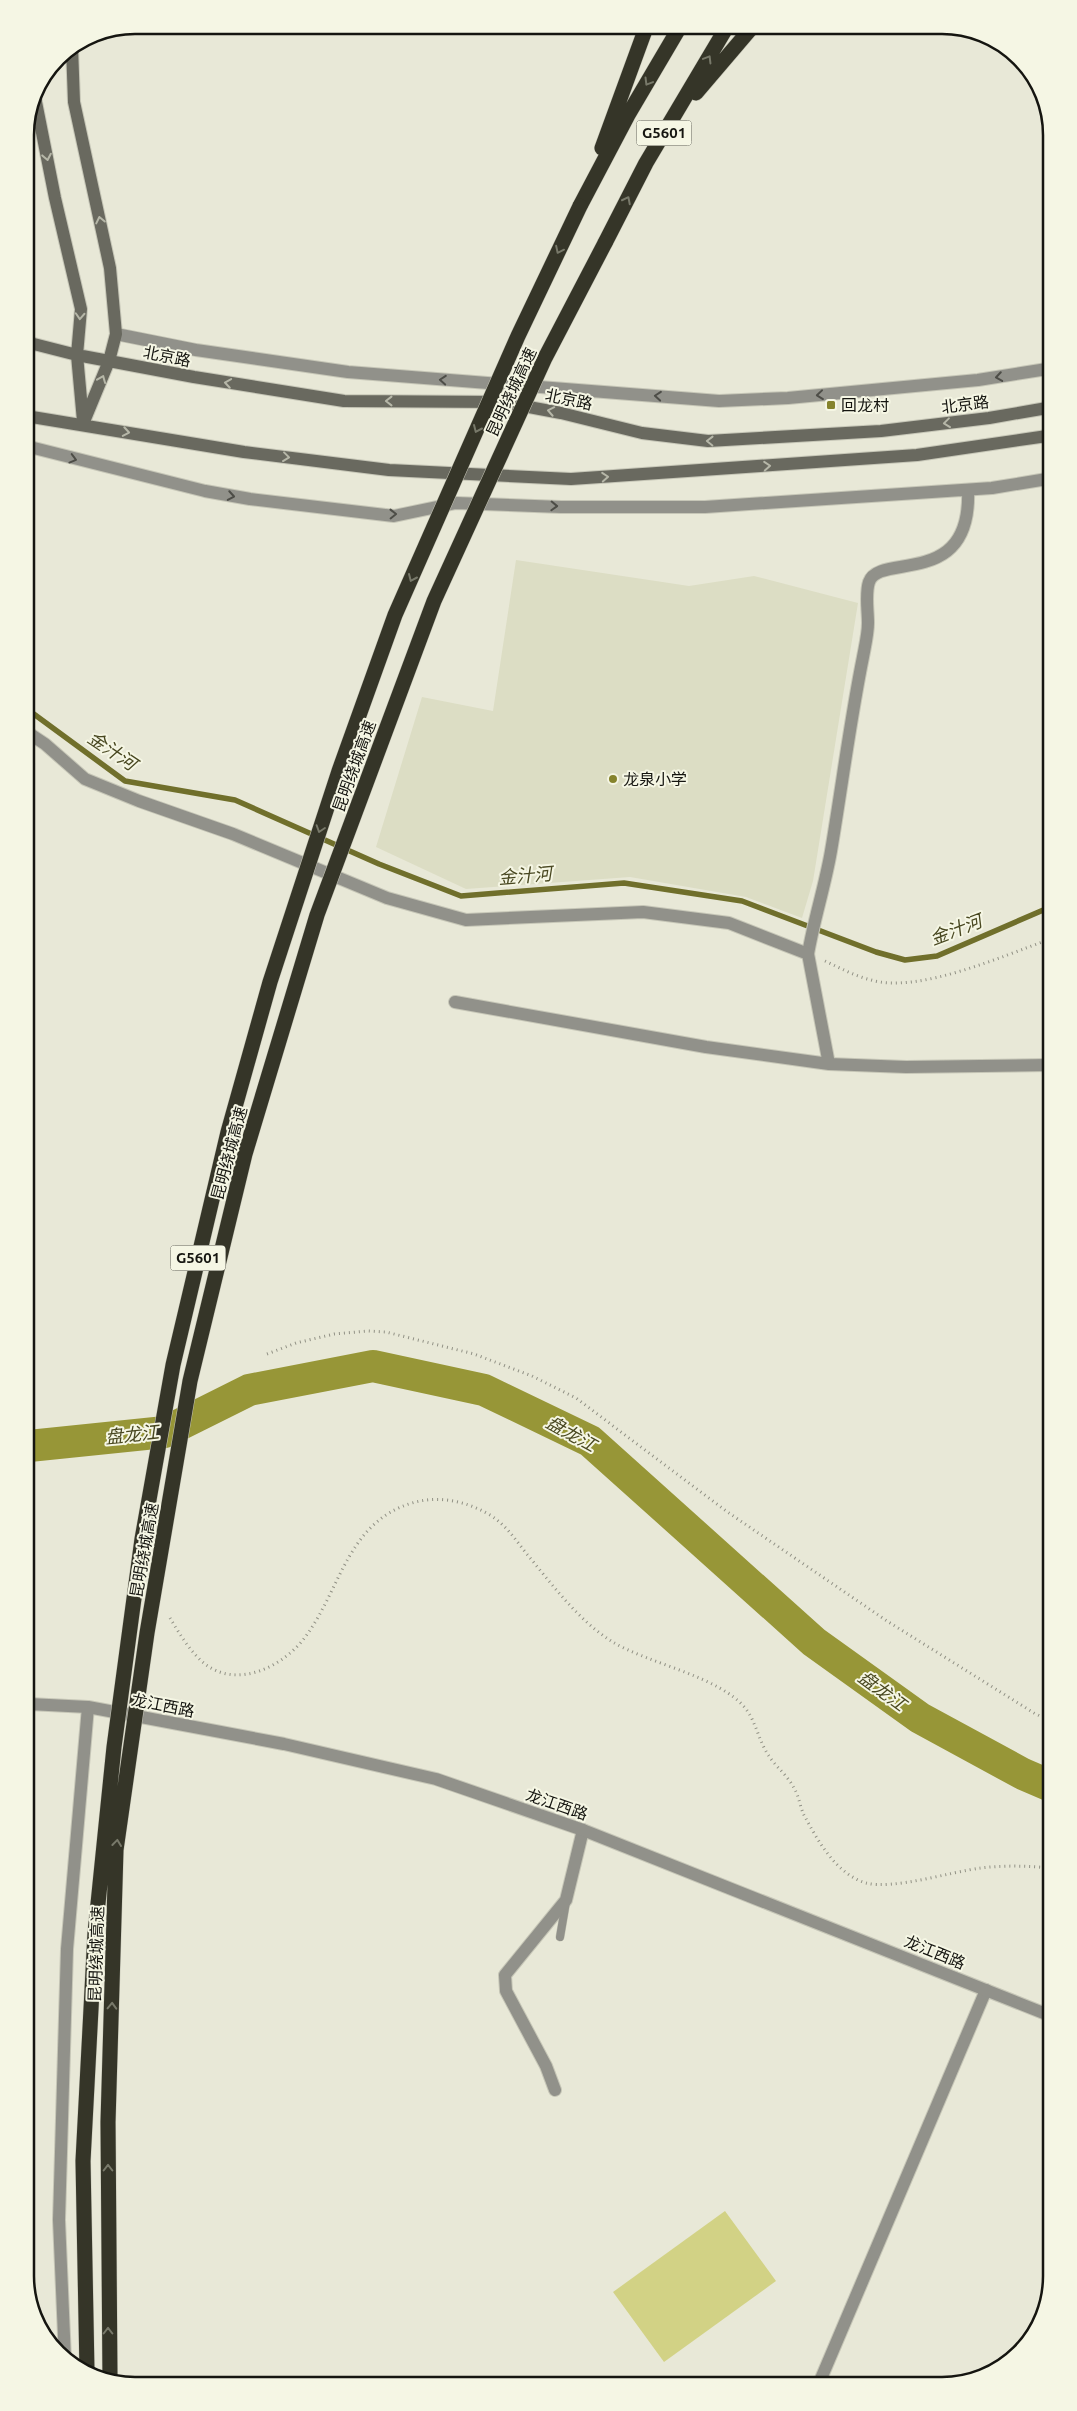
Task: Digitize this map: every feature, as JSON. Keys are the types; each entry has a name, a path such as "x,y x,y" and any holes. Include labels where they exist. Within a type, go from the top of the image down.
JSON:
{"highway":[{"path":"583,199 644,34"},
{"name":"昆明绕城高速","path":"87,2365 83,2161 95,1933 118,1718 142,1539 173,1364 233,1113 270,982 339,771 395,615 518,336 583,199 677,34"},
{"name":"昆明绕城高速","path":"110,2374 108,2122 116,1850 147,1632 190,1381 245,1154 317,914 434,601 546,358 646,163 723,34"},
{"path":"670,124 746,34"}],"main road":[{"path":"72,56 74,102 110,268 116,334 110,361 84,424"},
{"path":"37,109 54,198 81,309 77,355 84,424"},
{"name":"北京路","path":"34,344 77,355 194,377 344,401 502,402 561,413 642,433 708,441 881,431 989,418 1043,409"},
{"path":"34,417 244,452 389,470 571,479 916,455 1043,437"}],"street":[{"path":"116,334 196,350 348,372 719,401 788,398 978,380 1043,370"},
{"path":"34,448 205,491 250,499 394,516 456,503 705,507 968,490 1043,480"},
{"path":"829,1064 808,954 814,919 821,901 831,851 868,626 868,588 870,579 876,573 918,564 940,556 955,545 963,532 969,509 968,490"},
{"path":"34,737 85,779 139,801 233,834 387,898 466,920 643,912 729,923 808,954"},
{"path":"455,1002 706,1046 829,1064 906,1067 1043,1065"},
{"name":"龙江西路","path":"34,1704 88,1707 284,1744 436,1779 583,1830 1043,2013"},
{"path":"65,2349 59,2220 67,1949 88,1707"},
{"path":"555,2090 546,2066 506,1991 505,1975 566,1900 583,1830"},
{"path":"822,2377 986,1990"}],"lane":[{"path":"560,1937 566,1900"}],"path":[{"path":"808,954 872,981 907,983 936,979 1043,942"},
{"path":"266,1354 296,1343 334,1334 368,1331 386,1332 474,1354 532,1376 576,1398 726,1511 887,1621 1043,1718"},
{"path":"170,1618 204,1664 221,1673 240,1675 259,1672 277,1664 305,1638 320,1616 349,1556 369,1528 380,1518 402,1506 421,1500 440,1498 459,1502 479,1508 496,1519 509,1531 561,1595 581,1616 609,1640 639,1656 703,1680 729,1694 746,1709 768,1755 794,1788 803,1814 823,1846 846,1874 866,1883 885,1884 981,1868 1016,1865 1043,1867"}],"shaded area":[{"name":"龙泉小学","path":"516,560 689,586 754,576 858,603 813,881 802,918 746,897 630,877 466,889 376,847 422,697 493,711"},
{"path":"725,2211 776,2281 664,2362 613,2292"}],"waterway":[{"name":"金汁河","path":"34,714 125,781 235,800 379,864 461,896 624,883 742,901 876,952 905,960 937,956 1043,910"},
{"name":"盘龙江","path":"34,1445 165,1432 249,1390 373,1366 484,1390 590,1441 814,1642 920,1718 1023,1774 1043,1783"}],"place":[{"name":"回龙村","path":"831,405"},
{"name":"龙泉小学","path":"613,779"}]}
